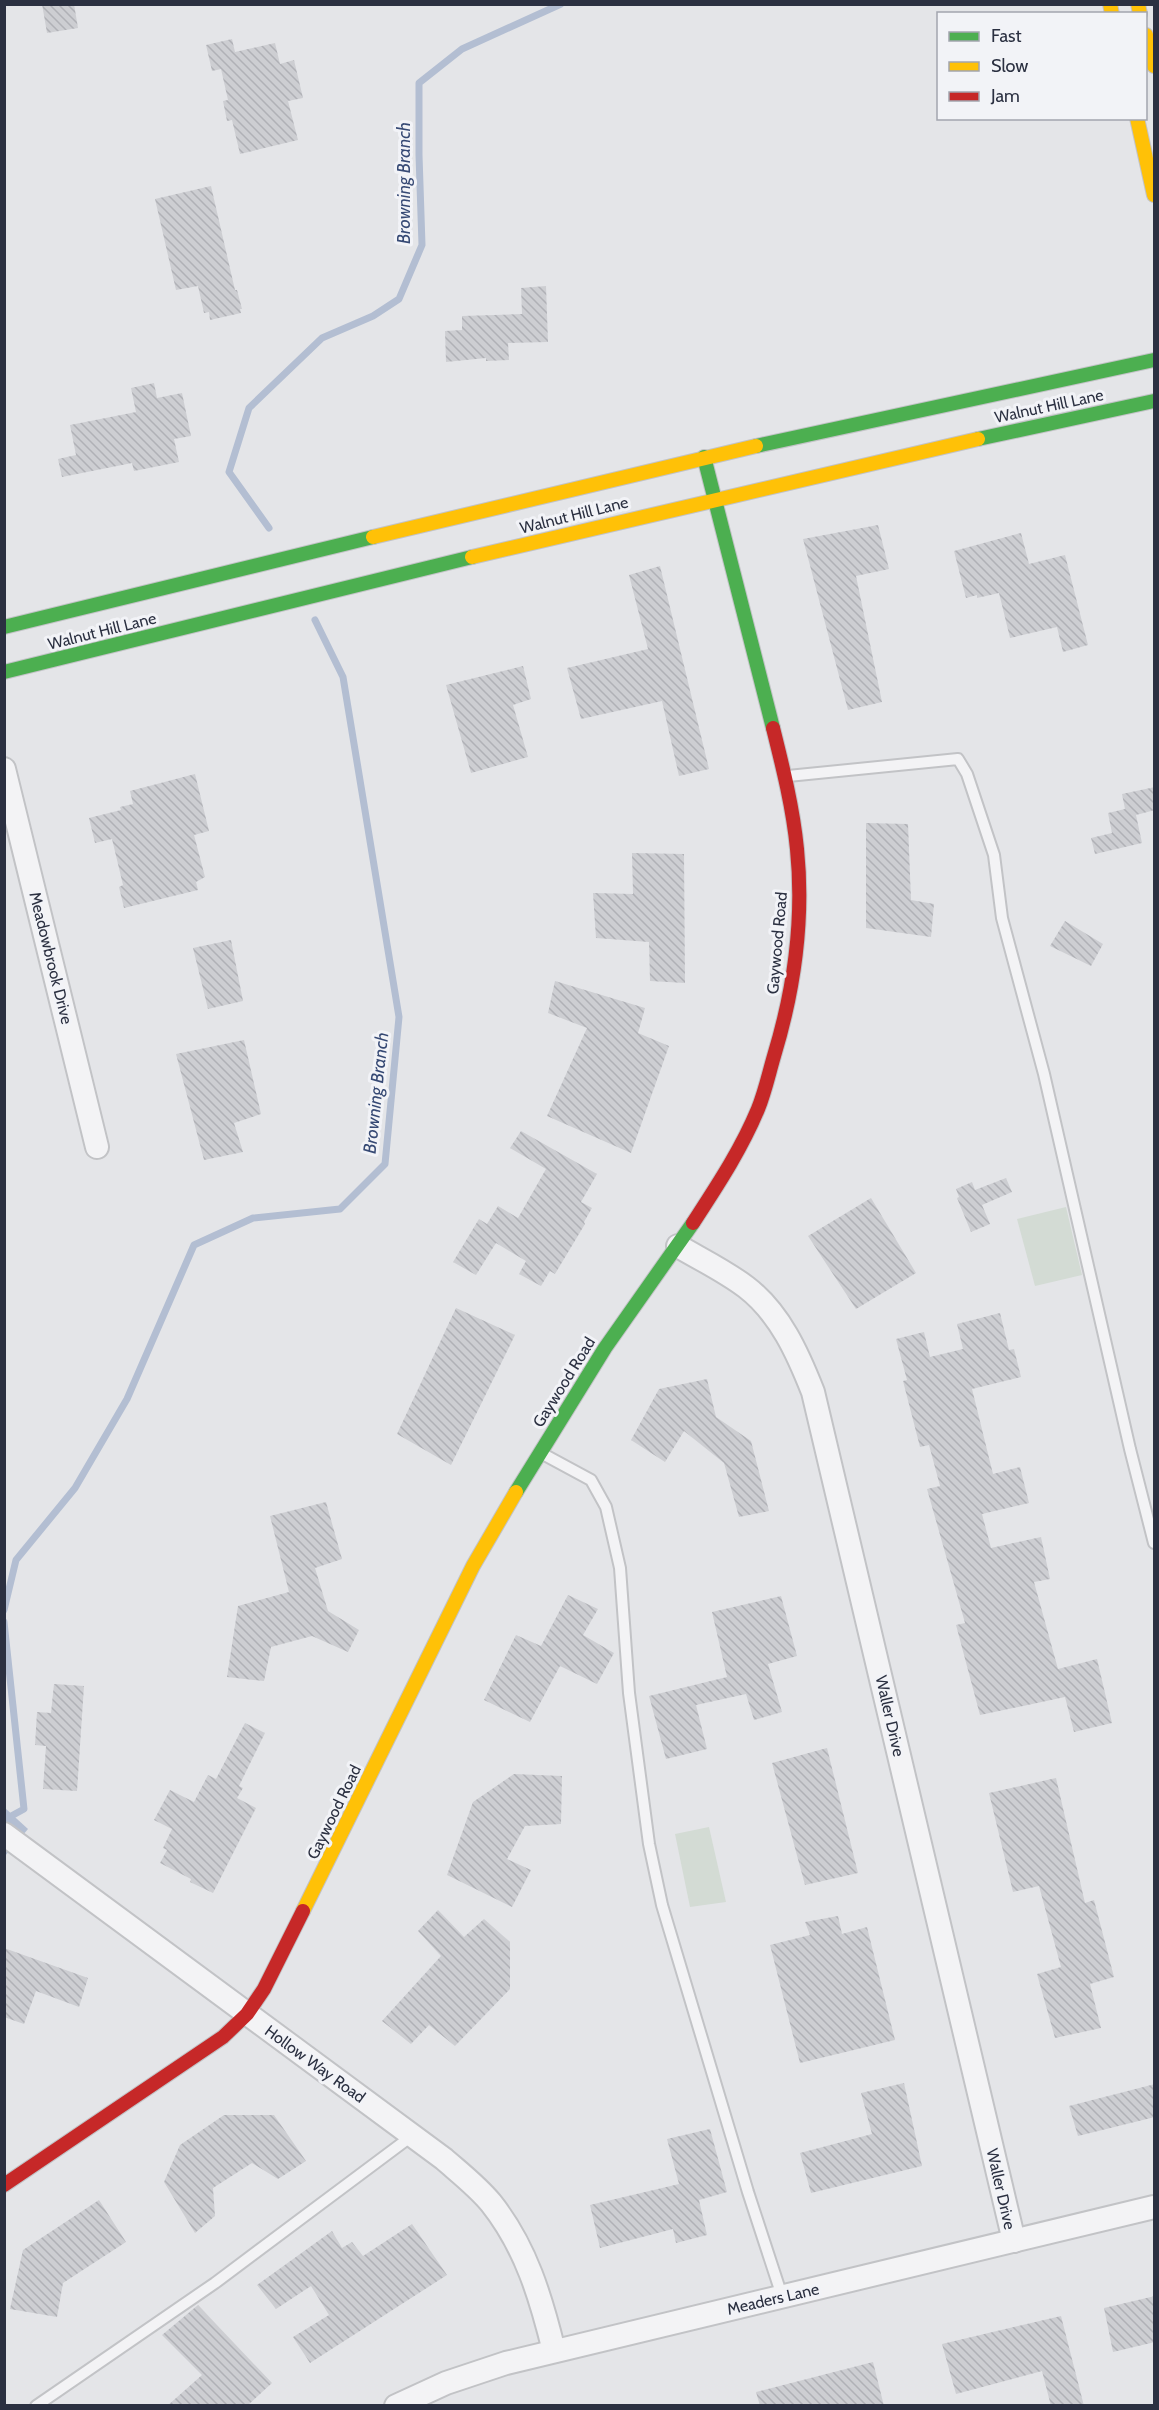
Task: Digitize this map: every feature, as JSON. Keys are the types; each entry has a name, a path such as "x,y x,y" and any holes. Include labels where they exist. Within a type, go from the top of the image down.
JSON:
{"main road":[{"path":"1147,39 1155,66"},
{"path":"1138,120 1150,152 1155,195"},
{"name":"Walnut Hill Lane","path":"4,627 704,457 1155,360"},
{"name":"Walnut Hill Lane","path":"4,672 715,498 939,446 1155,401"},
{"name":"Gaywood Road","path":"4,2185 223,2037 247,2014 264,1989 293,1934 473,1566 539,1452 604,1348 678,1246 732,1163 759,1107 786,1016 797,945 799,897 797,849 785,776 704,457"}],"street":[{"name":"Meadowbrook Drive","path":"4,769 97,1147"},
{"name":"Waller Drive","path":"678,1246 747,1288 777,1319 798,1354 813,1392 1014,2241"},
{"name":"Hollow Way Road","path":"4,1834 413,2136 469,2181 491,2203 516,2238 532,2273 554,2351"},
{"name":"Meaders Lane","path":"396,2406 446,2383 506,2363 1155,2207"}],"lane":[{"path":"785,776 958,759 968,774 994,855 1002,918 1044,1074 1130,1449 1155,1543"},
{"path":"539,1452 591,1480 606,1507 620,1568 629,1693 649,1844 662,1905 748,2192 782,2296"},
{"path":"36,2406 215,2283 413,2136"}],"shaded area":[{"path":"1066,1207 1082,1275 1035,1286 1017,1219"},
{"path":"709,1827 726,1902 690,1907 675,1834"}],"water":[{"path":"5,1808 28,1829 5,1856"}],"building":[{"path":"42,4 74,4 78,28 47,33"},
{"path":"232,39 235,52 275,43 280,64 294,60 303,98 288,101 298,140 240,154 232,120 227,121 223,101 228,100 221,69 212,71 206,45"},
{"path":"211,186 235,290 237,290 242,309 240,309 241,313 210,320 209,312 204,313 198,286 176,290 155,199"},
{"path":"546,286 548,342 508,343 509,360 486,361 486,358 446,362 445,331 462,330 462,316 522,314 521,288"},
{"path":"154,383 157,398 182,393 191,436 174,439 179,462 134,471 132,463 62,477 58,459 76,455 70,425 136,412 131,388"},
{"path":"878,525 889,569 856,576 882,702 848,710 803,539"},
{"path":"1021,533 1029,564 1065,555 1088,645 1063,652 1057,627 1010,638 999,593 966,598 954,551"},
{"path":"660,566 709,769 679,776 662,701 581,719 567,668 648,649 629,575"},
{"path":"523,666 531,699 513,705 528,757 471,773 446,685"},
{"path":"195,774 209,831 194,835 205,877 196,882 198,890 124,908 119,887 123,885 112,839 95,843 89,818 121,810 120,807 133,804 130,791"},
{"path":"1155,787 1155,810 1136,815 1142,843 1095,854 1091,838 1112,833 1108,813 1125,809 1122,794"},
{"path":"866,823 908,824 911,900 934,904 931,937 866,928"},
{"path":"632,853 684,854 685,983 650,981 649,942 596,938 593,893 633,894"},
{"path":"1065,921 1103,944 1091,966 1050,946"},
{"path":"231,940 243,1001 208,1009 193,948"},
{"path":"555,981 645,1008 638,1033 669,1046 631,1153 547,1116 587,1028 548,1013"},
{"path":"244,1040 261,1114 234,1123 243,1152 204,1160 176,1054"},
{"path":"521,1131 597,1174 581,1202 592,1208 585,1224 555,1274 550,1271 541,1286 519,1274 526,1261 496,1243 476,1275 453,1262 479,1219 487,1224 498,1206 518,1218 546,1169 510,1148"},
{"path":"1006,1178 1012,1192 982,1205 990,1224 971,1232 957,1198 959,1197 956,1189 972,1182 975,1190"},
{"path":"871,1198 916,1273 856,1309 808,1236"},
{"path":"456,1308 515,1335 451,1465 397,1434"},
{"path":"1000,1313 1009,1350 1014,1349 1021,1377 972,1389 993,1474 1020,1467 1029,1503 982,1514 991,1548 1041,1537 1050,1579 1034,1582 1058,1669 1097,1659 1112,1723 1074,1732 1065,1697 980,1715 956,1625 965,1623 927,1489 940,1486 929,1445 920,1447 903,1381 907,1380 896,1339 924,1332 930,1357 963,1349 957,1324"},
{"path":"707,1379 716,1417 751,1441 769,1511 739,1517 724,1463 684,1431 665,1462 631,1440 659,1389"},
{"path":"326,1502 342,1559 315,1568 328,1611 359,1630 348,1652 312,1636 271,1647 264,1681 227,1677 238,1606 289,1592 270,1516"},
{"path":"568,1595 598,1609 583,1635 614,1653 597,1684 560,1666 530,1722 484,1700 516,1635 541,1646"},
{"path":"781,1596 797,1656 768,1664 782,1712 754,1720 746,1694 696,1705 707,1749 666,1759 649,1696 727,1677 712,1612"},
{"path":"54,1684 84,1686 77,1791 43,1789 46,1746 35,1745 37,1712 51,1713"},
{"path":"245,1723 265,1733 239,1786 243,1788 237,1798 256,1808 213,1893 160,1863 167,1850 163,1848 172,1829 154,1820 170,1790 194,1802 208,1775 216,1779"},
{"path":"827,1748 858,1873 805,1885 772,1763"},
{"path":"514,1774 562,1776 561,1824 525,1826 507,1859 531,1870 512,1907 447,1875 473,1802"},
{"path":"1056,1778 1085,1903 1094,1900 1114,1977 1090,1984 1101,2028 1055,2038 1037,1974 1061,1967 1039,1886 1013,1892 989,1793"},
{"path":"438,1910 464,1937 484,1919 510,1942 510,1989 455,2046 429,2025 411,2044 382,2021 441,1956 418,1931"},
{"path":"838,1916 842,1934 867,1927 895,2040 800,2063 770,1945 810,1935 805,1922"},
{"path":"4,1948 88,1978 79,2007 36,1991 24,2024 4,2017"},
{"path":"904,2083 922,2166 811,2193 800,2153 872,2134 861,2093"},
{"path":"1155,2084 1155,2117 1078,2136 1069,2106"},
{"path":"224,2115 274,2115 306,2161 278,2179 252,2163 213,2188 215,2216 195,2233 164,2182 180,2145"},
{"path":"710,2129 727,2192 699,2200 707,2235 676,2243 673,2229 600,2248 590,2205 679,2184 667,2139"},
{"path":"99,2200 126,2242 63,2283 57,2317 10,2309 23,2250"},
{"path":"412,2224 447,2275 310,2363 293,2337 329,2315 311,2286 276,2309 257,2285 332,2231 342,2248 352,2242 363,2256"},
{"path":"1155,2296 1155,2342 1113,2352 1104,2308"},
{"path":"198,2305 272,2383 247,2406 167,2406 202,2375 162,2335"},
{"path":"1061,2316 1084,2406 1051,2406 1042,2371 956,2394 942,2344"},
{"path":"873,2362 884,2406 760,2406 756,2392"}],"waterway":[{"name":"Browning Branch","path":"269,528 229,472 249,408 322,338 373,316 399,299 422,245 419,83 462,49 561,4"},
{"name":"Browning Branch","path":"4,1610 16,1560 75,1488 127,1399 194,1245 253,1218 340,1209 385,1164 399,1017 343,677 315,620"},
{"name":"Browning Branch","path":"4,1622 24,1809 4,1820"}],"traffic: fast":[{"path":"756,446 1154,360"},
{"path":"978,439 1154,401"},
{"path":"704,457 773,728"},
{"path":"4,627 373,537"},
{"path":"4,672 472,557"},
{"path":"516,1492 605,1348 693,1223"}],"traffic: slow":[{"path":"1110,4 1112,12"},
{"path":"1138,4 1140,12"},
{"path":"1147,39 1154,66"},
{"path":"1137,120 1154,195"},
{"path":"472,557 978,439"},
{"path":"373,537 756,446"},
{"path":"303,1911 473,1566 516,1492"}],"traffic: jam":[{"path":"693,1223 736,1153 758,1109 781,1031 792,980 798,927 799,875 790,803 773,728"},
{"path":"4,2185 223,2037 247,2014 264,1989 303,1911"}]}
